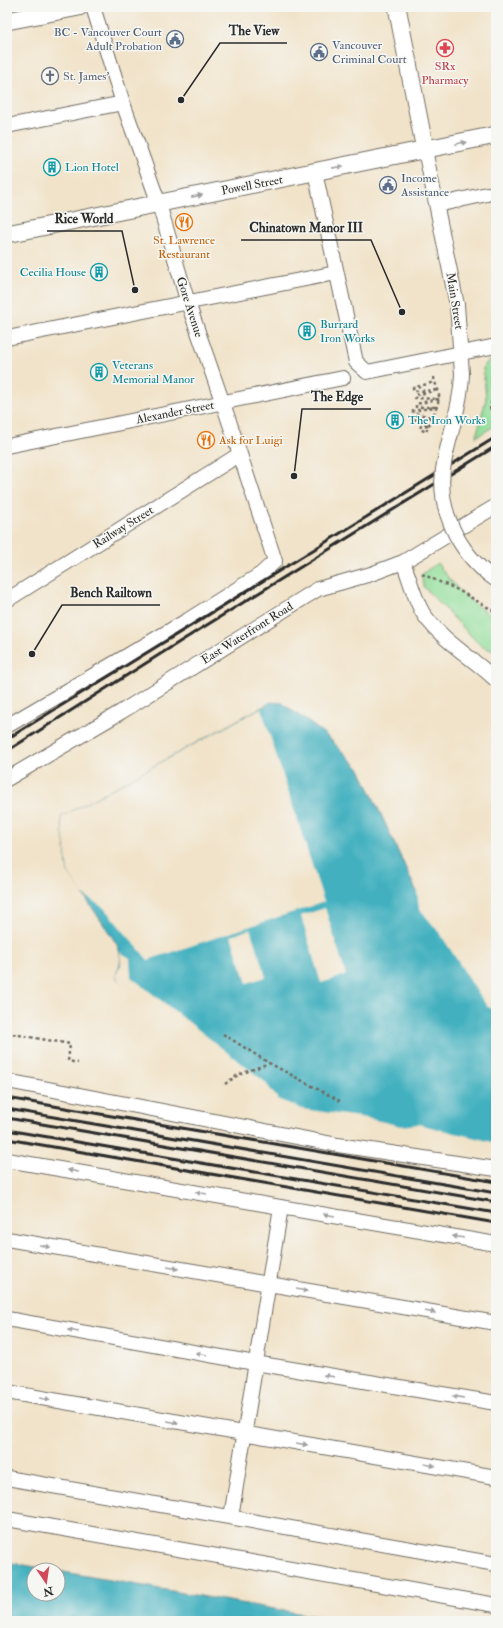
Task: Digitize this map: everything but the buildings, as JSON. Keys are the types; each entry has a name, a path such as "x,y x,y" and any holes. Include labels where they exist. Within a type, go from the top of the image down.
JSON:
{"main road":[{"path":"7,21 79,7"},
{"name":"Main Street","path":"397,7 425,150"},
{"name":"Powell Street","path":"7,234 496,135"}],"street":[{"name":"Gore Avenue","path":"7,726 188,620 261,574 275,561 223,403 188,303 159,204 123,104 93,7"},
{"path":"7,126 123,104"},
{"name":"Main Street","path":"425,150 457,305 461,352 462,374 459,406 442,474 443,494 448,516 462,547 476,564 496,580"},
{"path":"315,172 356,362 367,372 496,346"},
{"path":"437,205 487,194"},
{"path":"7,338 336,273"},
{"name":"Alexander Street","path":"7,446 343,378"},
{"name":"Railway Street","path":"7,600 240,454"},
{"name":"East Waterfront Road","path":"7,779 121,712 318,589 371,574 403,562 496,506"},
{"path":"403,562 424,615 437,631 469,656 496,680"},
{"path":"7,1081 330,1143 496,1169"},
{"path":"7,1160 496,1244"},
{"path":"231,1517 281,1207"},
{"path":"7,1239 496,1323"},
{"path":"7,1319 255,1363 496,1403"},
{"path":"7,1392 496,1477"},
{"path":"7,1478 496,1564"},
{"path":"7,1519 496,1605"}],"path":[{"path":"432,417 413,419 429,424 436,408 438,398 438,390 434,382 434,376"},
{"path":"434,382 413,388 414,391 438,390"},
{"path":"496,384 490,401 490,408 496,421"},
{"path":"438,390 415,395 415,398 438,398"},
{"path":"436,408 416,407 416,404 438,398"},
{"path":"432,417 413,413 413,411 436,408"},
{"path":"421,573 458,590 496,612"},
{"path":"7,1033 70,1044 68,1061 78,1063"},
{"path":"223,1034 269,1063 340,1101"},
{"path":"225,1084 238,1075 269,1063"}],"green space":[{"path":"496,358 496,425 476,437 486,399 483,368 488,361"},
{"path":"437,563 463,594 478,607 496,618 496,652 481,646 424,587 421,575"}],"water":[{"path":"271,702 282,703 326,735 360,769 415,888 454,942 487,1000 496,1007 496,1153 289,1112 118,980 116,974 120,959 116,943 68,872 61,817"},
{"path":"7,1562 26,1565 26,1602 66,1602 66,1572 343,1621 7,1621"}],"pier":[{"path":"261,708 324,902 148,960 104,908 82,894 68,872 61,817"},
{"path":"419,890 456,941 488,999 496,1004 496,1012 487,1006 441,935 419,908 417,892"},
{"path":"325,908 346,975 321,983 301,916"},
{"path":"250,929 266,977 247,983 231,936"},
{"path":"120,952 130,958 131,977 265,1082 278,1099 302,1109 366,1118 401,1126 418,1124 496,1143 496,1155 327,1124 286,1113 270,1104 133,995 118,980 116,974 121,965"}],"railway":[{"path":"7,739 496,437"},
{"path":"7,751 181,641 496,446"},
{"path":"7,1098 496,1182"},
{"path":"7,1109 496,1193"},
{"path":"7,1118 496,1202"},
{"path":"7,1130 496,1213"},
{"path":"7,1139 496,1223"}],"place":[{"name":"BC - Vancouver Court Adult Probation","path":"175,39"},
{"name":"SRx Pharmacy","path":"445,48"},
{"name":"Vancouver Criminal Court","path":"319,52"},
{"name":"St. James'","path":"50,76"},
{"name":"The View","path":"181,100"},
{"name":"Lion Hotel","path":"52,167"},
{"name":"Income Assistance","path":"388,185"},
{"name":"St. Lawrence Restaurant","path":"184,222"},
{"name":"Cecilia House","path":"99,272"},
{"name":"Rice World","path":"135,290"},
{"name":"Chinatown Manor III","path":"402,312"},
{"name":"Burrard Iron Works","path":"307,331"},
{"name":"Veterans Memorial Manor","path":"99,372"},
{"name":"The Iron Works","path":"395,420"},
{"name":"Ask for Luigi","path":"206,440"},
{"name":"The Edge","path":"294,476"},
{"name":"Bench Railtown","path":"32,654"}]}
